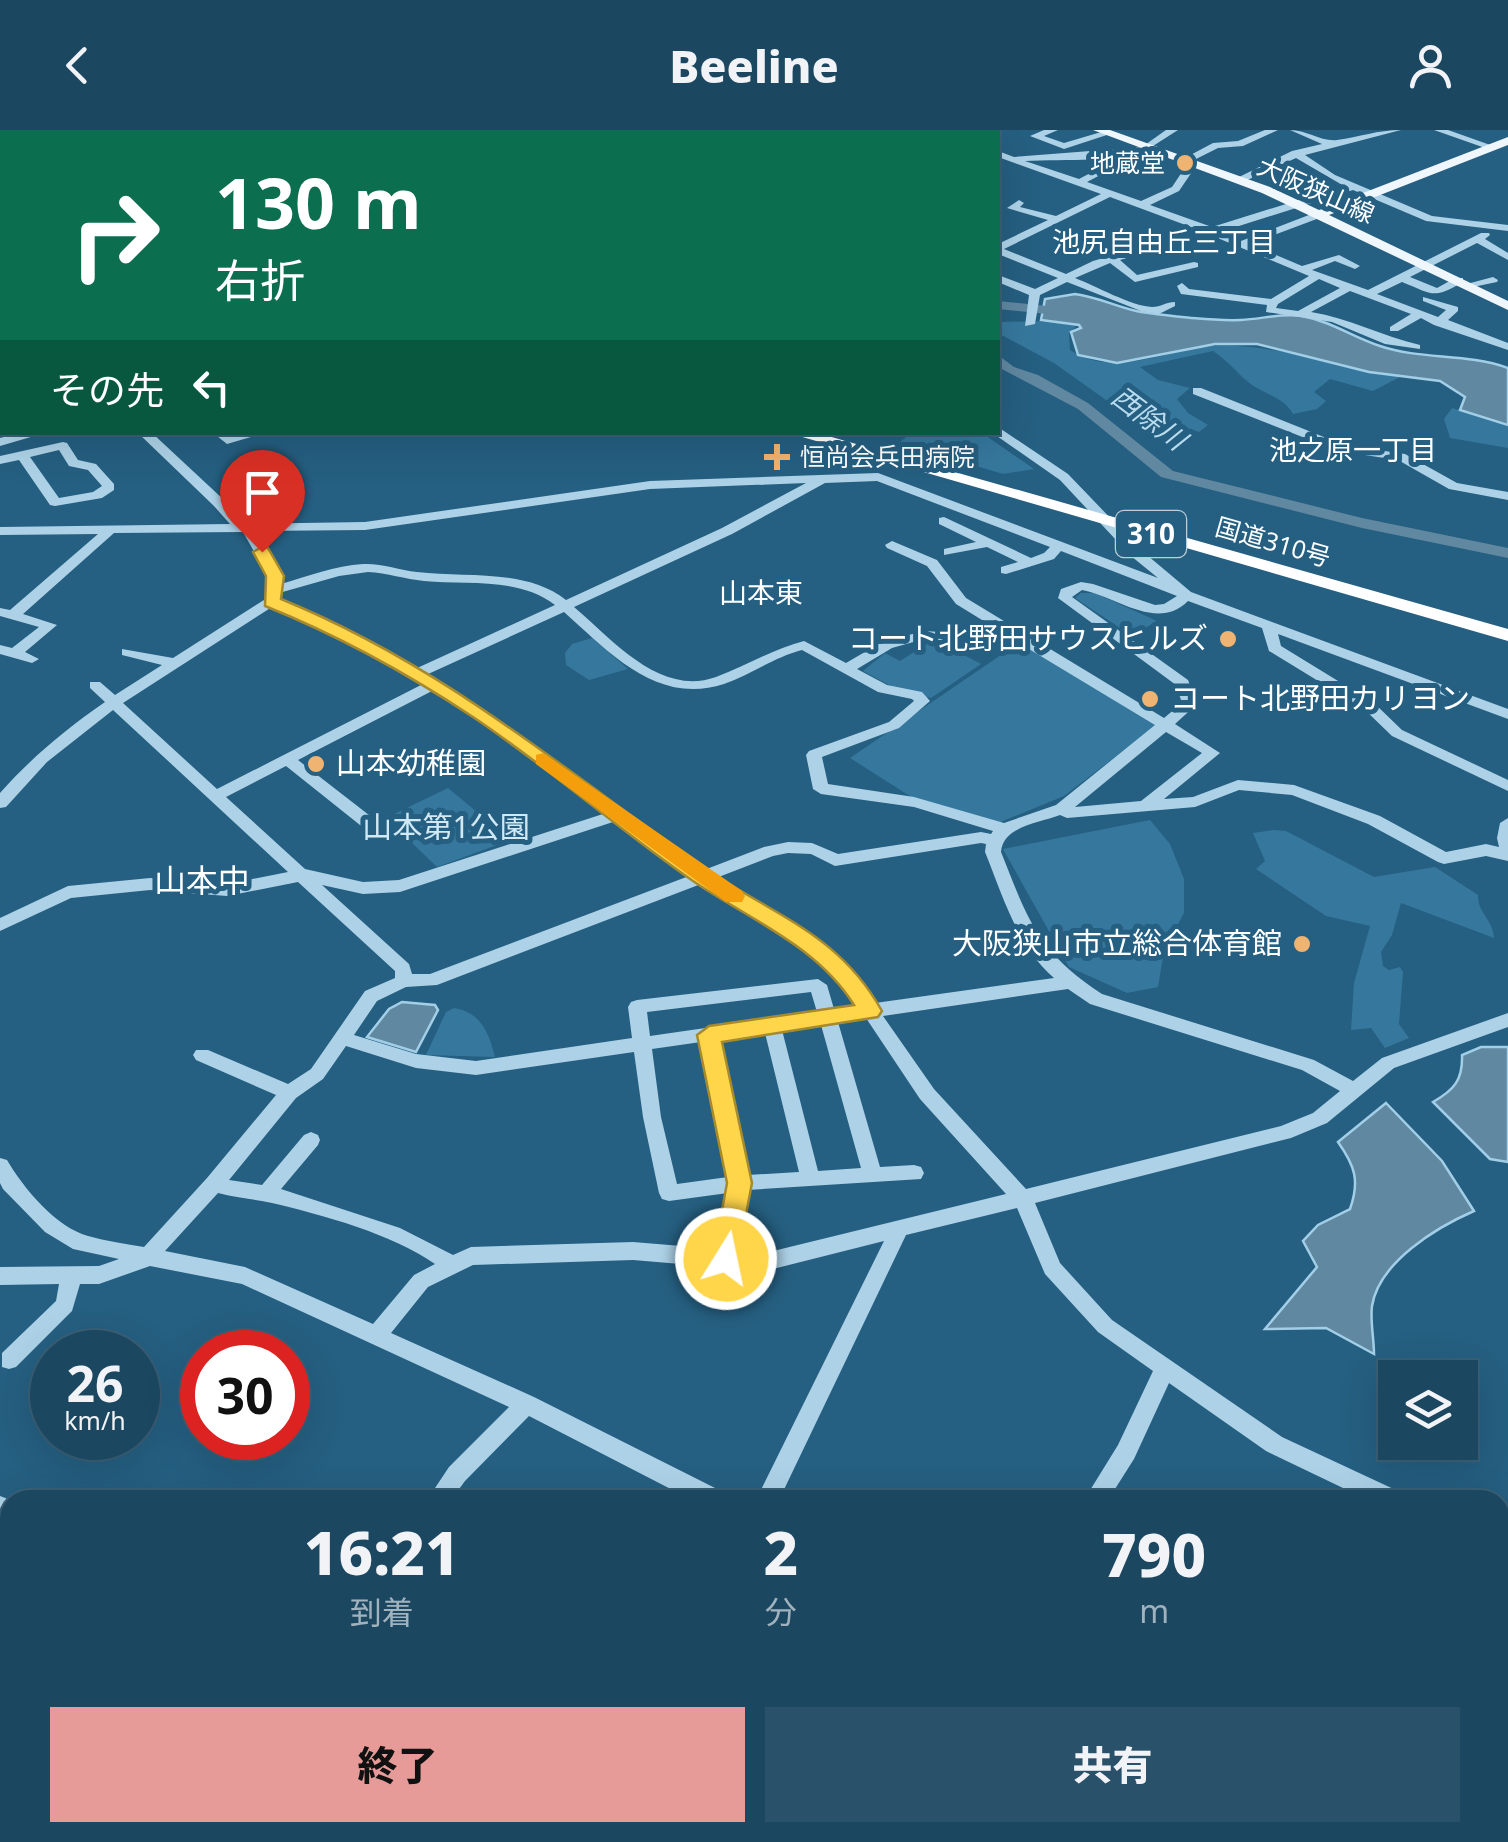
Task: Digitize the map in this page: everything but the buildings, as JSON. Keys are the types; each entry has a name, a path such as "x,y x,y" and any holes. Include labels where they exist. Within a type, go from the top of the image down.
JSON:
{"highway":[{"name":"国道310号","path":"804,435 1508,635"}],"main road":[{"name":"大阪狭山線","path":"1105,131 1297,204 1463,283 1501,297 1508,306"},
{"path":"1318,215 1508,141"}],"street":[{"path":"1053,130 1035,136 1064,146 1105,131"},
{"path":"1002,157 1149,147 1174,130"},
{"path":"1295,130 1328,143"},
{"path":"1240,180 1293,147 1396,130"},
{"path":"1439,130 1464,134 1508,154"},
{"path":"1141,205 1176,189 1190,162 1216,146 1240,144 1267,131 1354,186 1430,218 1508,228"},
{"path":"1002,157 1141,205 1418,316 1508,347"},
{"path":"1079,184 1103,170"},
{"path":"1000,279 1034,294 1111,260 1354,186"},
{"path":"1000,248 1109,194"},
{"path":"1019,202 1012,208 1057,220"},
{"path":"1240,244 1318,215"},
{"path":"1367,295 1492,229"},
{"path":"1477,239 1508,256"},
{"path":"1177,240 1197,252"},
{"path":"1000,250 1140,308 1159,311 1171,304"},
{"path":"1301,270 1335,257 1352,264 1334,282"},
{"path":"1111,260 1124,265 1136,280 1169,276 1189,267"},
{"path":"1169,276 1185,292 1303,312 1348,323 1388,342 1416,347"},
{"path":"1272,305 1317,276"},
{"path":"1402,278 1438,292 1463,283 1502,279"},
{"path":"1366,279 1384,287"},
{"path":"1303,312 1348,288"},
{"path":"1028,324 1034,294"},
{"path":"1427,299 1454,309 1438,322"},
{"path":"1200,302 1223,301"},
{"path":"1394,329 1418,316"},
{"path":"1198,391 1342,448 1401,456 1453,486 1508,496"},
{"path":"1000,432 1064,477 1136,553 1186,595"},
{"path":"0,442 29,435"},
{"path":"146,435 244,528 275,576 272,596"},
{"path":"221,435 227,440 249,435"},
{"path":"0,460 60,439 73,463 92,466 110,487 106,492 54,502 42,476 30,470 23,455"},
{"path":"0,530 366,526 667,483 878,477 1508,714"},
{"path":"415,675 728,530 821,480"},
{"path":"948,503 942,527 992,542 1029,562"},
{"path":"7,613 110,531"},
{"path":"949,552 992,542"},
{"path":"892,545 932,563 962,601 1212,753 1145,806"},
{"path":"1006,570 1049,556 1059,545"},
{"path":"0,803 41,758 272,596 325,574 367,567 418,577 528,586 550,595 649,678 664,682 704,684 786,648 804,645 883,689 916,695 924,701 894,725 814,755 822,789 852,790 930,805 999,835"},
{"path":"0,1276 99,1275 147,1258 289,1093 317,1074 371,996 404,981 431,980 745,858 799,846 820,848 835,860 999,835 1062,809 1190,704 1183,683 1065,598 1066,592 1081,586 1093,588 1161,611 1179,604 1186,595"},
{"path":"272,596 480,712 701,876 816,947 845,973 927,1094 1023,1198 1052,1268 1078,1300 1105,1326 1164,1370 1274,1444 1371,1490"},
{"path":"7,613 50,625 7,652"},
{"path":"1270,626 1274,648 1369,706 1397,732 1508,786"},
{"path":"846,669 887,646 924,635 1027,642"},
{"path":"7,652 32,659"},
{"path":"127,652 174,663"},
{"path":"95,685 305,874 403,968 404,981"},
{"path":"216,795 432,685"},
{"path":"287,759 381,833"},
{"path":"1062,809 1067,813 1194,802 1238,786 1294,790 1374,820 1444,858 1486,850 1508,853 1508,823"},
{"path":"0,925 68,892 150,884 227,890 305,874 362,888 400,886 618,815"},
{"path":"999,835 993,852 1031,943 1068,982 1096,998 1308,1065 1353,1090"},
{"path":"342,1038 416,1061 476,1068 1068,982"},
{"path":"874,1174 818,985 638,1007 640,1045 668,1193 739,1183 914,1173"},
{"path":"378,1334 421,1281 471,1256 633,1251 764,1262 1284,1133 1320,1118 1388,1063 1508,1020"},
{"path":"772,1026 810,1178"},
{"path":"709,1035 739,1183 726,1259"},
{"path":"202,1055 289,1093"},
{"path":"266,1194 311,1140"},
{"path":"0,1166 10,1183 52,1226 80,1244 245,1276 526,1404 695,1490"},
{"path":"214,1184 266,1194 386,1232 442,1256 450,1265"},
{"path":"773,1490 900,1228"},
{"path":"10,1360 64,1305 71,1276"},
{"path":"1101,1490 1126,1452 1164,1370"},
{"path":"447,1490 526,1404"}],"green space":[{"path":"1049,321 1076,326 1069,334 1070,350 1104,362 1122,363 1211,346 1232,346 1280,351 1400,377 1373,391 1330,379 1314,392 1326,401 1317,409 1293,414 1213,351 1140,367 1158,380 1190,388 1177,399 1188,413 1208,425 1199,432 1106,400 1054,363 1000,334 1000,322"},
{"path":"1452,408 1508,425 1508,448 1450,438 1444,419"},
{"path":"909,435 985,435 1034,469 1003,474 899,443"},
{"path":"1081,593 1095,593 1157,621 1132,636 1075,598"},
{"path":"592,638 628,669 589,680 566,665 565,653 572,644"},
{"path":"934,639 981,664 931,698 900,691 863,671 885,653 900,661"},
{"path":"1017,644 1026,644 1157,725 1064,796 998,823 913,798 850,758"},
{"name":"山本第1公園","path":"448,788 511,840 437,867 386,818"},
{"path":"1150,820 1170,844 1184,879 1184,913 1164,951 1158,987 1127,993 1069,967 1003,849"},
{"path":"1286,831 1374,877 1435,867 1478,895 1494,938 1401,903 1392,935 1381,952 1383,966 1389,970 1400,967 1403,972 1399,1024 1409,1038 1385,1048 1371,1028 1351,1030 1354,983 1370,926 1326,916 1256,869 1265,861 1253,833"},
{"path":"454,1008 477,1019 495,1057 426,1055 446,1012"}],"shaded area":[{"path":"1075,294 1141,312 1191,318 1302,316 1396,350 1492,363 1508,368 1508,425 1460,410 1465,397 1440,381 1369,372 1257,344 1215,344 1117,363 1078,355 1071,332 1081,328 1079,325 1041,320 1045,299"},
{"path":"402,1002 435,1005 438,1010 416,1052 367,1037 389,1009"},
{"path":"1481,1047 1508,1047 1508,1162 1490,1159 1433,1102 1456,1083 1462,1055"},
{"path":"1386,1103 1442,1161 1474,1211 1427,1236 1386,1275 1372,1306 1374,1354 1326,1328 1265,1329 1317,1267 1303,1241 1318,1225 1350,1209 1354,1174 1338,1142"}],"waterway":[{"name":"西除川","path":"1000,305 1075,313"},
{"name":"西除川","path":"1000,361 1009,370 1033,378 1083,406 1167,474 1362,523 1508,553"}],"slow traffic":[{"path":"543,760 734,896"}],"place":[{"name":"地蔵堂","path":"1185,163"},
{"name":"恒尚会兵田病院","path":"777,457"},
{"name":"コート北野田サウスヒルズ","path":"1228,639"},
{"name":"コート北野田カリヨン","path":"1150,699"},
{"name":"山本幼稚園","path":"316,764"},
{"name":"大阪狭山市立総合体育館","path":"1302,944"}],"district":[{"name":"池尻自由丘三丁目","path":"1164,242"},
{"name":"池之原一丁目","path":"1353,450"},
{"name":"山本東","path":"761,593"},
{"name":"山本中","path":"202,881"}],"route":[{"path":"262,552 275,576 272,602 329,625 480,712 701,876 816,947 845,973 870,1011 709,1035 739,1183 726,1259"}]}
